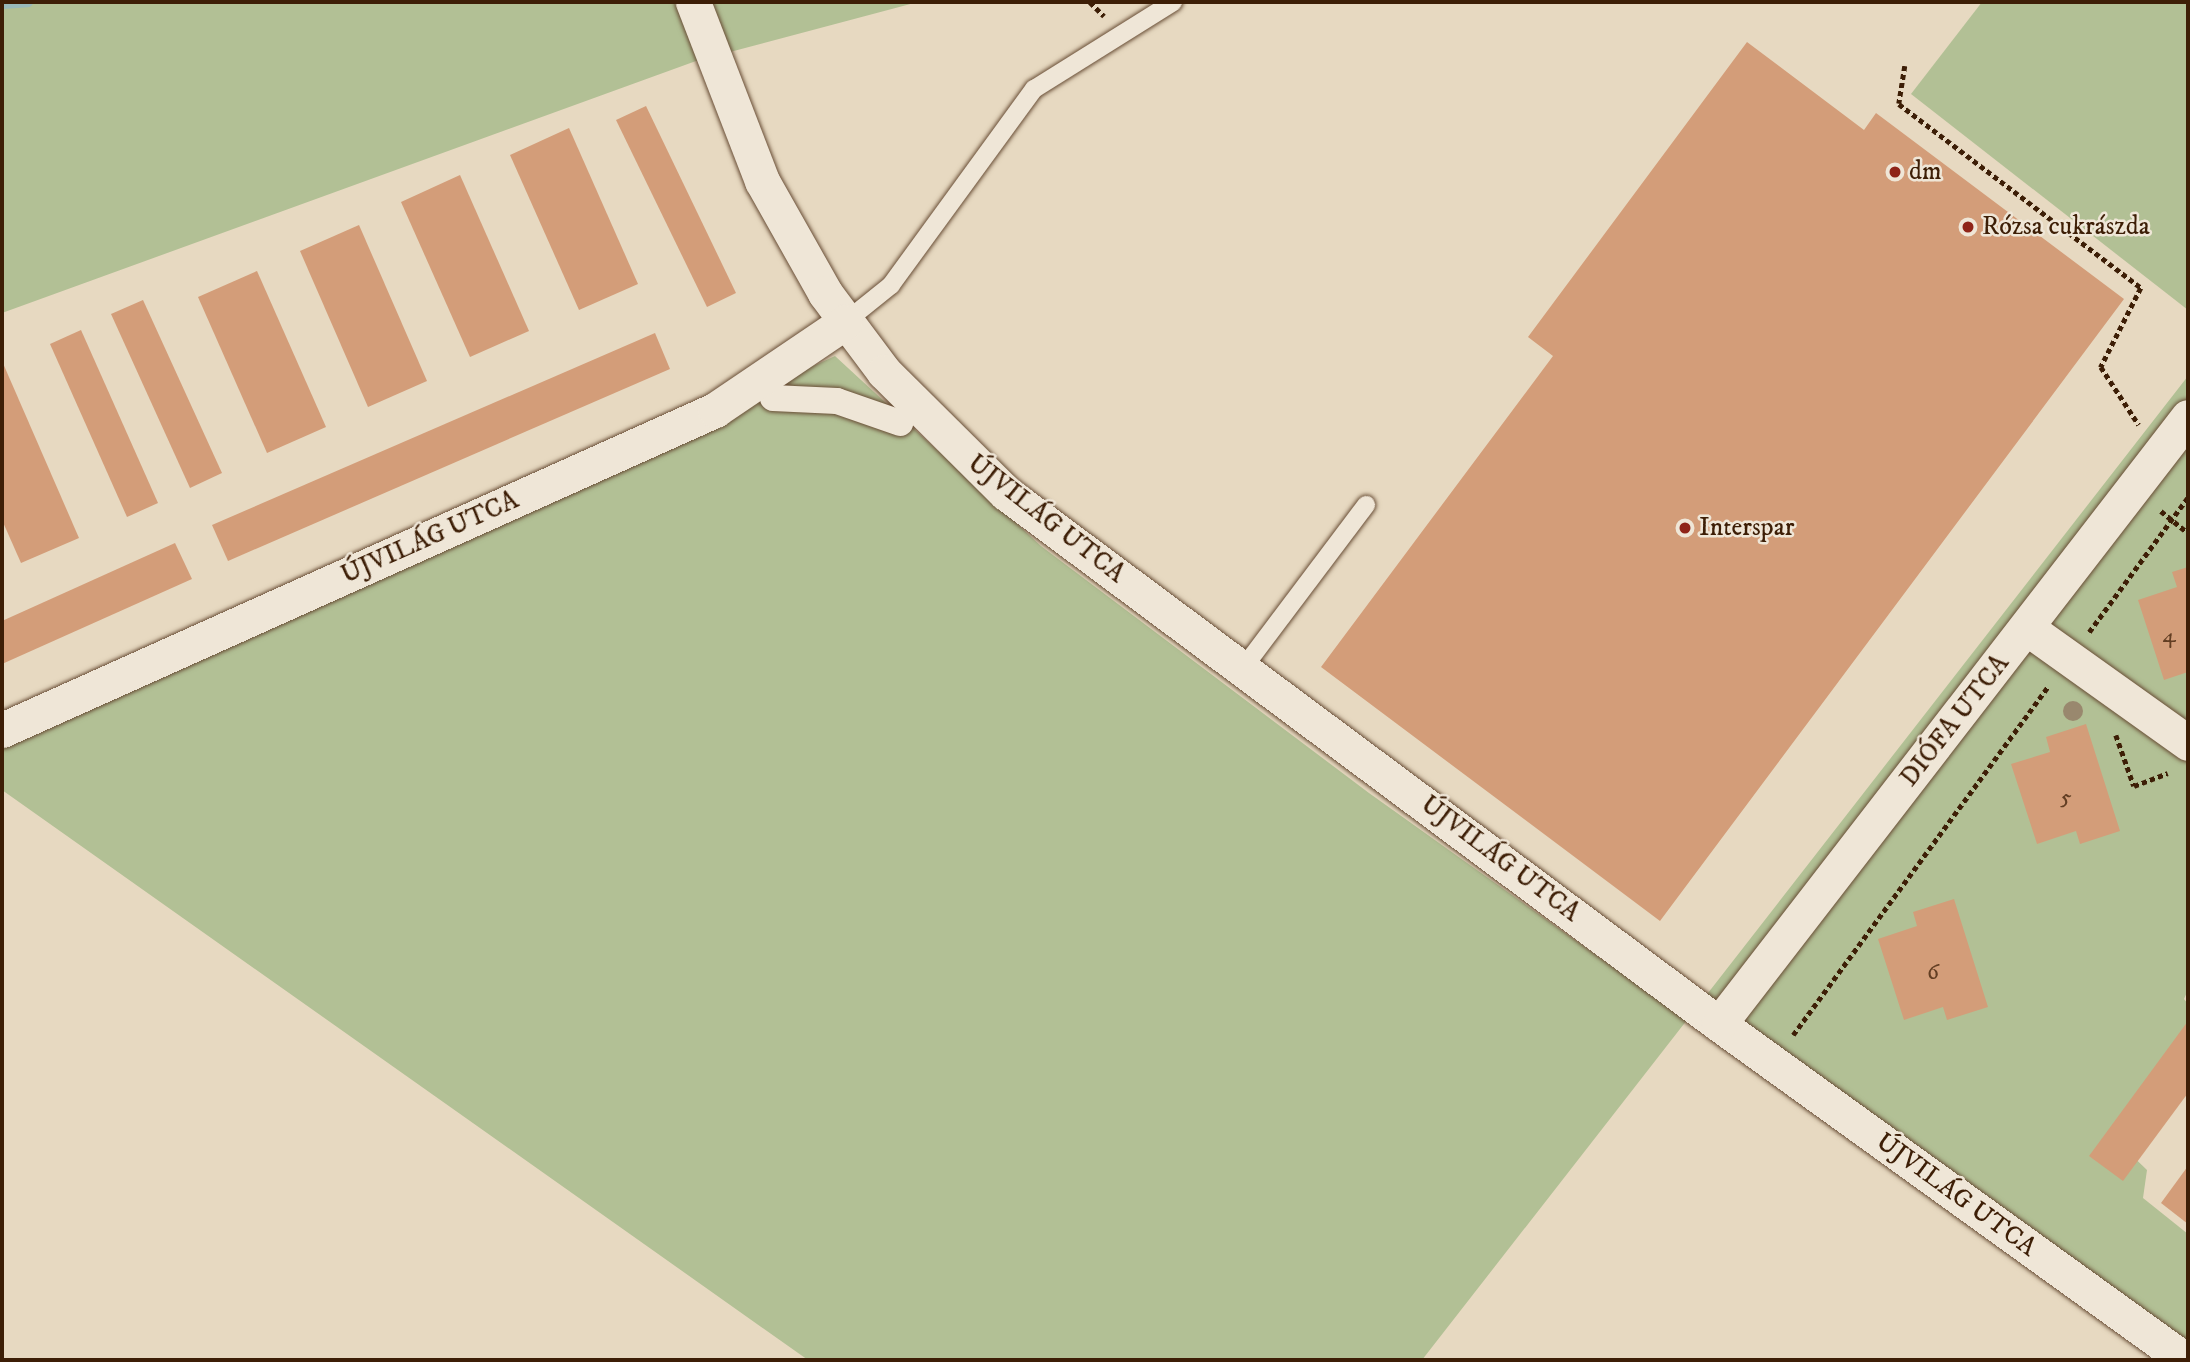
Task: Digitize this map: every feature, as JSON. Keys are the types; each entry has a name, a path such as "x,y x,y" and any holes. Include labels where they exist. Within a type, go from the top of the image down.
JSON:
{"street":[{"name":"ÚJVILÁG UTCA","path":"693,2 723,89 767,191 845,322 927,419 1006,493 1244,667 2165,1355"},
{"name":"ÚJVILÁG UTCA","path":"2,730 715,410 845,322"},
{"path":"773,398 837,401 900,423"},
{"name":"DIÓFA UTCA","path":"1719,1024 2188,416"},
{"path":"2027,628 2069,658 2180,757"}],"lane":[{"path":"845,322 891,285 1034,89 1173,2"},
{"path":"1244,667 1366,505"}],"path":[{"path":"1905,66 1899,104 2141,288 2101,367 2143,432"},
{"path":"1772,1062 2188,497"},
{"path":"2134,786 2180,757"}],"green space":[{"path":"2,2 918,2 696,61 2,313"},
{"path":"1982,2 2188,2 2188,310 1911,94"},
{"path":"835,356 1041,546 1369,793 1687,1020 1422,1360 808,1360 2,790 2,740"},
{"path":"2188,376 2188,990 2184,999 2188,1004 2188,1053 2120,1144 2147,1170 2143,1198 2188,1234 2188,1360 1687,1020"}],"building":[{"path":"1747,42 1864,130 1876,113 2124,299 1660,921 1321,667 1553,356 1528,337"},
{"path":"646,106 736,293 707,307 616,120"},
{"path":"569,128 638,284 579,310 510,155"},
{"path":"460,175 529,331 470,357 401,202"},
{"path":"359,225 427,381 368,407 300,251"},
{"path":"257,271 326,427 267,453 198,297"},
{"path":"143,300 222,473 190,488 111,314"},
{"path":"81,330 158,503 127,517 50,344"},
{"path":"655,333 670,369 228,561 212,525"},
{"path":"2,361 79,538 21,563 2,520"},
{"path":"175,543 192,579 2,664 2,621"},
{"path":"2188,567 2188,672 2164,680 2138,600 2177,587 2172,572"},
{"path":"2086,724 2120,831 2080,844 2076,831 2037,844 2011,764 2050,752 2046,737"},
{"path":"1954,899 1988,1007 1947,1020 1943,1007 1904,1020 1878,939 1917,926 1913,912"},
{"path":"2188,1021 2188,1093 2123,1181 2089,1156"},
{"path":"2188,1166 2188,1224 2161,1203"}],"waterway":[{"path":"2,4 28,2"}],"place":[{"name":"dm","path":"1895,172"},
{"name":"Rózsa cukrászda","path":"1968,227"},
{"name":"Interspar","path":"1685,528"}]}
